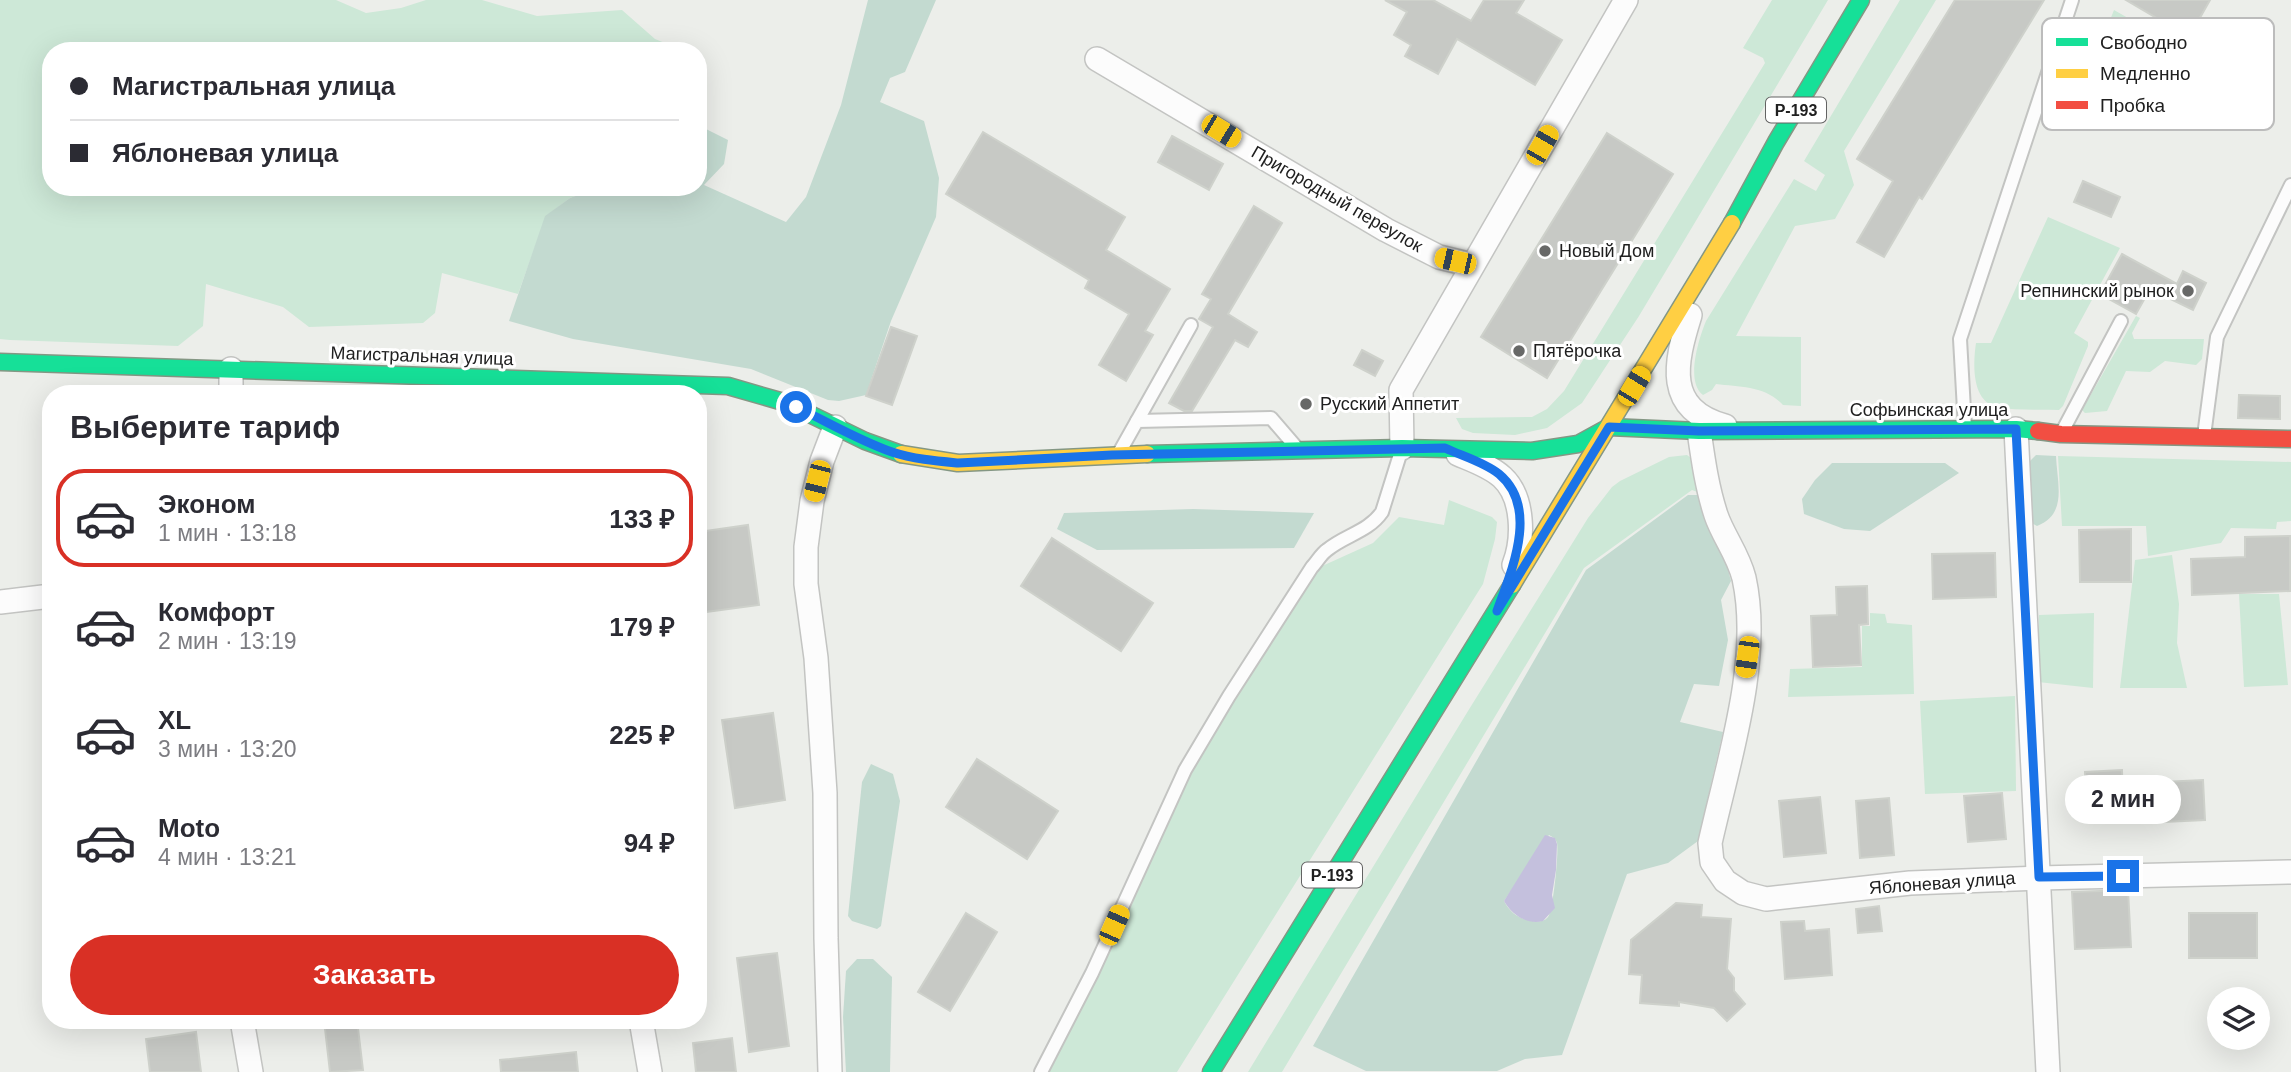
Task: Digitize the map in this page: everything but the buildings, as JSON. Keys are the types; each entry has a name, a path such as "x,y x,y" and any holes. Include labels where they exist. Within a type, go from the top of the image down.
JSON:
{"main road":[{"name":"Р-193","path":"1211,1072 1609,427 1861,0"},
{"name":"Магистральная улица","path":"0,362 231,369 531,385"},
{"name":"Магистральная улица","path":"707,386 728,386 773,397 894,453 958,463 1298,450 1445,448 1532,451 1566,447 1590,439 1609,427"},
{"name":"Софьинская улица","path":"1609,427 1699,431 1965,428 2016,429 2062,434 2291,439"}],"street":[{"path":"1402,448 1401,390 1626,0"},
{"name":"Пригородный переулок","path":"1097,59 1386,230 1438,257 1472,265"},
{"path":"1703,269 1679,358 1678,378 1682,397 1695,412 1711,421 1763,431"},
{"path":"231,369 231,385"},
{"path":"830,1072 825,937 825,793 816,658 806,584 806,547 812,501 822,461 835,426"},
{"path":"2016,429 2048,1072"},
{"name":"Яблоневая улица","path":"1699,431 1704,469 1716,517 1732,545 1743,576 1749,613 1741,705 1710,843 1712,863 1725,881 1742,893 1766,899 1910,883 2039,877 2291,872"},
{"path":"1445,448 1495,471 1507,482 1515,497 1520,543 1497,611"},
{"path":"0,602 42,597"},
{"path":"244,1029 251,1072"},
{"path":"643,1029 650,1072"}],"lane":[{"path":"2066,18 2072,0"},
{"path":"1965,428 1961,339 2042,92"},
{"path":"2204,436 2217,337 2291,185"},
{"path":"2062,434 2121,321"},
{"path":"1118,455 1191,325"},
{"path":"1137,421 1271,418 1298,450"},
{"path":"1041,1072 1092,973 1185,770 1312,567 1327,550 1377,520 1390,493 1402,448"}],"green space":[{"path":"0,0 336,0 366,13 401,8 426,0 482,0 537,16 622,10 655,39 662,42 42,42 42,196 575,196 546,216 518,294 442,273 435,313 423,323 309,327 283,307 206,284 203,326 178,346 0,339"},
{"path":"868,0 936,0 905,72 890,78 880,102 924,121 939,178 936,217 891,321 866,395 839,401 828,400 751,369 573,339 509,321 545,216 570,198 707,196 707,186 786,222 806,197 841,105"},
{"path":"1772,0 1828,0 1639,316 1582,403 1547,428 1515,435 1473,433 1462,429 1456,418 1532,417 1547,409 1564,391 1765,63 1763,58 1743,48"},
{"path":"1900,0 1936,0 1844,151 1854,185 1835,219 1795,226 1736,336 1801,337 1801,406 1783,405 1769,394 1752,388 1716,384 1703,395 1698,389 1694,370 1697,348 1706,321 1794,179 1816,191 1825,175 1804,161"},
{"path":"2114,10 2128,18 2111,18"},
{"path":"707,130 728,140 724,164 707,182"},
{"path":"2048,217 2120,248 2074,333 2088,342 2088,346 2063,406 2059,410 1997,407 1982,397 1978,389 1974,370 1976,343 1991,343"},
{"path":"2136,316 2140,318 2132,333 2134,339 2204,339 2202,359 2196,365 2165,361 2150,372 2126,371 2107,411 2085,413 2082,410"},
{"path":"1687,455 1695,461 1705,495 1692,490 1584,568 1282,1072 1248,1072 1588,518 1612,487 1620,481 1669,457"},
{"path":"2036,455 2056,456 2059,487 2057,506 2053,514 2037,526 2028,521 2026,465"},
{"path":"2058,456 2291,462 2291,521 2277,522 2276,529 2231,528 2221,543 2148,556 2146,526 2062,526"},
{"path":"1832,463 1945,463 1959,473 1870,531 1844,529 1804,514 1802,499 1815,480"},
{"path":"1688,495 1699,495 1720,539 1731,581 1721,600 1728,640 1719,686 1694,684 1680,722 1723,732 1698,841 1668,863 1627,874 1562,1055 1525,1059 1497,1071 1366,1071 1313,1046 1586,570","holes":["1549,835 1557,843 1550,912 1548,917 1541,921 1524,919 1514,914 1504,901"]},
{"path":"1449,500 1492,517 1497,522 1483,584 1177,1072 1041,1072 1190,770 1320,567 1373,543 1399,517 1444,525"},
{"path":"1193,509 1314,513 1294,548 1097,550 1057,529 1064,513"},
{"path":"2172,555 2179,604 2177,643 2187,688 2120,688 2135,560"},
{"path":"2239,594 2279,594 2288,685 2244,687"},
{"path":"1870,613 1885,614 1887,623 1912,625 1914,694 1788,697 1790,669 1862,667 1862,626 1870,626"},
{"path":"2094,613 2093,688 2038,682 2039,615"},
{"path":"2015,696 2016,791 1925,794 1920,701"},
{"path":"871,764 893,774 900,801 881,926 877,929 852,921 848,916 862,782"},
{"path":"857,959 873,959 892,977 890,1072 846,1072 843,1017 846,971"}],"shaded area":[{"path":"1545,835 1555,838 1557,844 1552,895 1555,908 1543,921 1531,922 1516,915 1504,901"}],"traffic: fast":[{"path":"1732,223 1776,142 1861,0"},
{"path":"0,362 698,385"},
{"path":"707,385 728,386 787,403 865,441 901,454"},
{"path":"1147,454 1402,448 1532,451 1578,444 1609,427 1699,431 2038,431"},
{"path":"1211,1072 1512,585"}],"traffic: slow":[{"path":"1512,585 1732,223"},
{"path":"901,454 958,463 1147,454"}],"traffic: jam":[{"path":"2038,431 2061,434 2291,439"}],"place":[{"name":"Новый Дом","path":"1545,251"},
{"name":"Репнинский рынок","path":"2188,291"},
{"name":"Пятёрочка","path":"1519,351"},
{"name":"Русский Аппетит","path":"1306,404"}],"route":[{"path":"796,407 859,439 894,453 958,463 1112,455 1445,448 1495,471 1507,482 1515,497 1520,543 1497,611 1609,427 1699,431 2016,429 2039,877 2123,876"}]}
